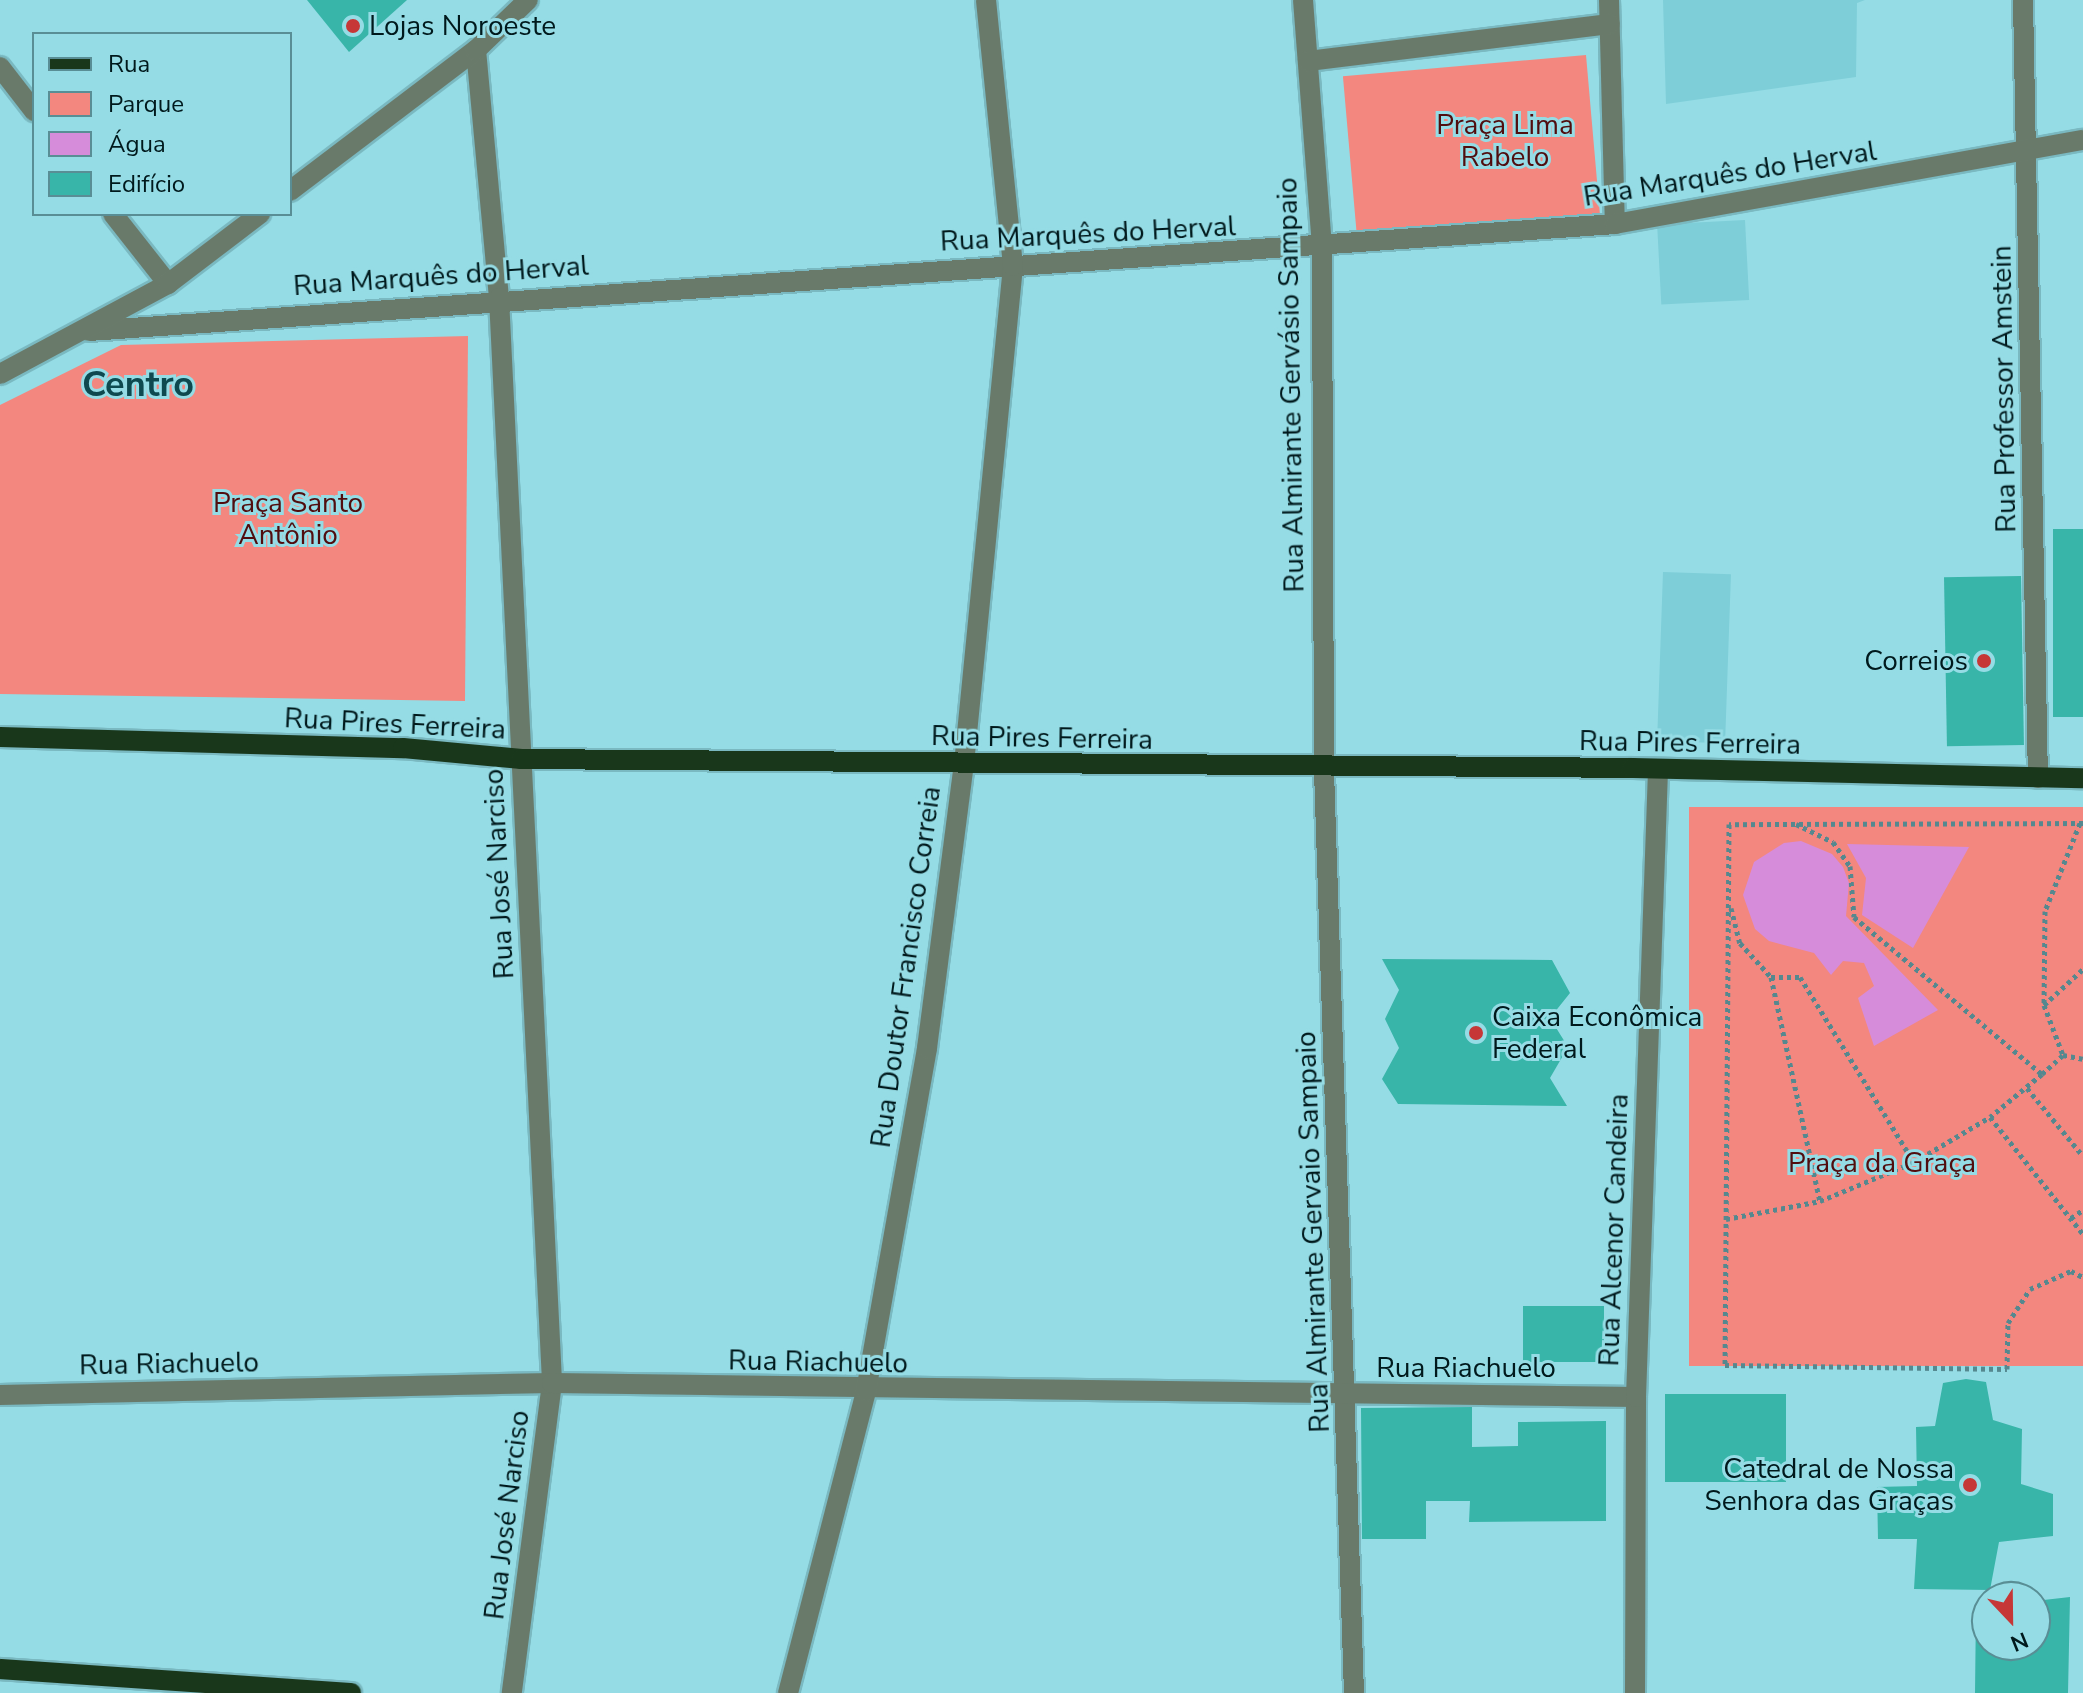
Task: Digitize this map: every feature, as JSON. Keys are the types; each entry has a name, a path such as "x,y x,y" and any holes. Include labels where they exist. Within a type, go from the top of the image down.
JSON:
{"main road":[{"name":"Rua Pires Ferreira","path":"0,737 403,748 521,759 1324,770 1658,770 2083,778"},
{"path":"0,1669 351,1693"}],"street":[{"name":"Rua Doutor Francisco Correia","path":"788,1693 866,1391 927,1048 964,764 1013,266 986,0"},
{"name":"Rua Almirante Gervásio Sampaio","path":"1303,0 1322,248 1324,770"},
{"path":"1609,0 1615,224"},
{"name":"Rua Professor Amstein","path":"2023,0 2038,778"},
{"path":"292,189 476,50 521,3"},
{"path":"1308,61 1610,24"},
{"name":"Rua José Narciso","path":"476,50 499,298 552,1383 512,1693"},
{"path":"0,67 32,108"},
{"name":"Rua Marquês do Herval","path":"89,331 499,298 1322,248 1615,224 2083,140"},
{"path":"115,216 168,284"},
{"path":"0,374 89,331 168,284 257,216"},
{"name":"Rua Almirante Gervaio Sampaio","path":"1324,770 1347,1395 1354,1693"},
{"name":"Rua Alcenor Candeira","path":"1635,1693 1636,1397 1658,770"},
{"name":"Rua Riachuelo","path":"0,1395 552,1383 866,1391 1636,1397"}],"path":[{"path":"1794,823 1833,842 1850,866 1854,917 2042,1074"},
{"path":"2063,1055 2044,1005 2045,911 2081,823 1729,824 1725,1365 2007,1369 2008,1323 2030,1289 2071,1271 2083,1277"},
{"path":"1729,899 1740,943 1771,977 1820,1201"},
{"path":"2044,1005 2083,969"},
{"path":"1771,977 1800,977 1914,1162"},
{"path":"1726,1219 1820,1201 1914,1162 1990,1117 2063,1055"},
{"path":"2063,1055 2083,1059"},
{"path":"2027,1088 2083,1156"},
{"path":"1990,1117 2083,1234"},
{"path":"2071,1218 2083,1210"}],"shaded area":[{"path":"1663,0 1865,0 1857,3 1856,77 1666,104"},
{"path":"1745,220 1749,300 1661,304 1657,225"},
{"path":"1663,572 1731,574 1725,743 1657,741"}],"green space":[{"name":"Praça Lima Rabelo","path":"1586,55 1600,213 1357,235 1343,76"},
{"name":"Praça Santo Antônio","path":"468,336 465,701 0,694 0,405 121,345"},
{"name":"Praça da Graça","path":"1689,807 2083,807 2083,1366 1689,1366"}],"water":[{"path":"1801,841 1832,854 1843,867 1849,883 1846,916 1938,1010 1874,1046 1858,998 1874,986 1864,963 1843,961 1831,975 1814,953 1769,941 1755,929 1743,895 1754,862 1784,843"},
{"path":"1847,844 1969,847 1913,948 1862,915 1866,878"}],"building":[{"name":"Lojas Noroeste","path":"307,0 407,0 349,52"},
{"path":"2053,529 2083,529 2083,717 2053,717"},
{"name":"Correios","path":"2021,576 2024,745 1947,746 1944,577"},
{"name":"Caixa Econômica Federal","path":"1382,959 1552,960 1570,993 1550,1018 1568,1047 1550,1078 1567,1106 1398,1104 1382,1079 1399,1048 1385,1019 1399,990"},
{"path":"1523,1306 1604,1306 1604,1362 1523,1362"},
{"name":"Catedral de Nossa Senhora das Graças","path":"1966,1379 1986,1382 1993,1420 2022,1429 2021,1484 2053,1494 2053,1536 1999,1542 1992,1581 1971,1581 1971,1590 1914,1589 1917,1539 1878,1539 1877,1487 1917,1486 1916,1427 1935,1426 1943,1383"},
{"path":"1665,1394 1786,1394 1786,1482 1665,1482"},
{"path":"1472,1407 1472,1447 1518,1446 1518,1422 1606,1421 1606,1521 1469,1522 1470,1501 1426,1501 1426,1539 1362,1539 1361,1408"},
{"path":"2070,1597 2068,1693 1975,1693 1975,1661 2051,1661 2051,1599"}],"place":[{"name":"Lojas Noroeste","path":"353,26"},
{"name":"Correios","path":"1984,661"},
{"name":"Caixa Econômica Federal","path":"1476,1033"},
{"name":"Catedral de Nossa Senhora das Graças","path":"1970,1485"}],"district":[{"name":"Centro","path":"138,385"}]}
